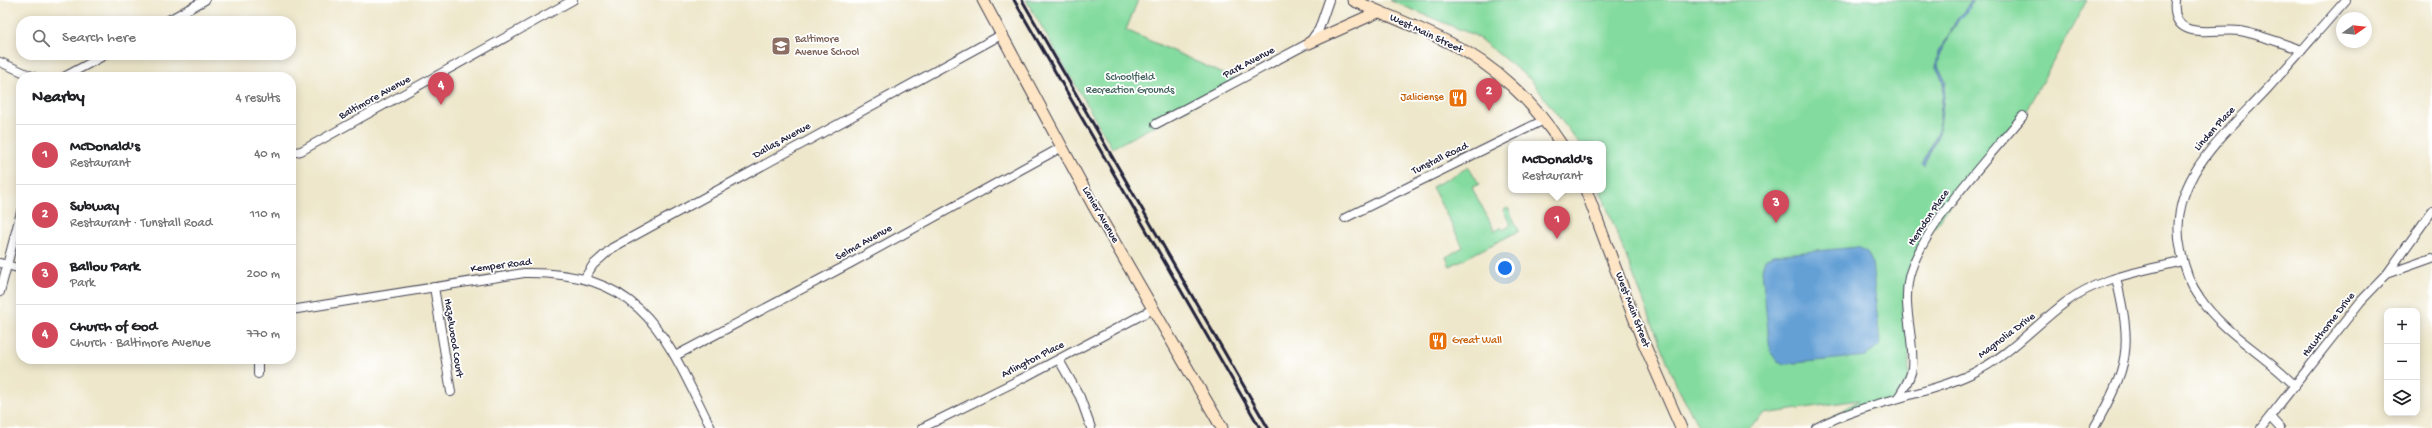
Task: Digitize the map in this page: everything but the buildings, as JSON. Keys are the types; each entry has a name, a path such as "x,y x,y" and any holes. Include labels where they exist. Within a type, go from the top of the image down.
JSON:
{"main road":[{"name":"Lanier Avenue","path":"982,0 1062,147 1222,428"},
{"name":"West Main Street","path":"1353,0 1450,43 1474,57 1518,92 1544,120 1559,141"},
{"path":"1309,43 1378,12"},
{"name":"West Main Street","path":"1587,193 1642,339 1681,428"}],"street":[{"path":"176,16 205,0"},
{"name":"Baltimore Avenue","path":"296,152 301,151 573,0"},
{"name":"Park Avenue","path":"1156,124 1309,43 1319,29 1329,0"},
{"path":"2175,0 2177,16 2186,28 2193,31 2237,31 2254,34 2302,50"},
{"name":"Linden Place","path":"2295,386 2278,368 2234,333 2201,300 2188,276 2183,260 2179,242 2179,212 2182,197 2191,177 2213,145 2302,50 2346,0"},
{"name":"Dallas Avenue","path":"584,279 594,265 612,248 911,82 1001,35"},
{"path":"73,72 96,60"},
{"path":"0,62 23,72"},
{"name":"Herndon Place","path":"1898,398 1912,368 1906,300 1914,261 1926,240 1955,198 2023,116"},
{"name":"Tunstall Road","path":"1345,218 1544,120"},
{"name":"Selma Avenue","path":"675,356 851,263 1062,147"},
{"path":"2387,274 2432,211"},
{"path":"0,292 3,264 16,226"},
{"name":"Hawthorne Drive","path":"2261,428 2361,302 2387,274 2432,258"},
{"name":"Magnolia Drive","path":"1816,428 1853,412 1950,382 1993,362 2067,301 2083,291 2116,278 2183,260"},
{"path":"3,264 16,268"},
{"name":"Kemper Road","path":"296,309 524,273 565,274 584,279 605,286 634,304 658,328 675,356 711,428"},
{"path":"2094,428 2121,375 2126,357 2125,326 2116,278"},
{"name":"Hazelwood Court","path":"434,287 451,392"},
{"name":"Arlington Place","path":"922,428 1059,360 1153,309"},
{"path":"1059,360 1080,397 1091,428"},
{"path":"258,364 258,374"},
{"path":"2270,417 2280,428"}],"green space":[{"name":"Schoolfield Recreation Grounds","path":"1026,0 1138,0 1126,30 1239,81 1112,148"},
{"path":"1389,0 2087,0 2023,116 1955,198 1921,247 1908,285 1909,377 1898,398 1816,428 1859,400 1765,414 1747,428 1699,428 1677,386 1601,193 1606,193 1606,141 1577,141 1531,80 1476,36"},
{"path":"1469,167 1479,184 1472,188 1495,231 1501,227 1503,230 1511,225 1503,210 1508,208 1519,231 1450,266 1446,257 1463,247 1432,187"}],"water":[{"path":"1971,0 1973,0 1970,8 1959,19 1940,53 1938,66 1946,82 1939,133 1924,165 1922,164 1938,132 1944,83 1936,67 1938,52 1949,36 1957,18 1968,7"},
{"path":"1858,247 1867,252 1872,262 1880,344 1866,356 1784,364 1776,360 1770,351 1762,269 1765,259 1773,255"}],"railway":[{"path":"1014,0 1260,428"},
{"path":"1022,0 1268,428"}],"place":[{"name":"Baltimore Avenue School","path":"781,46"},
{"name":"Jaliciense","path":"1458,98"},
{"name":"Church of God","path":"441,105"},
{"name":"Subway","path":"1489,111"},
{"name":"Ballou Park","path":"1776,223"},
{"name":"McDonald's","path":"1557,239"},
{"name":"Great Wall","path":"1438,341"}]}
